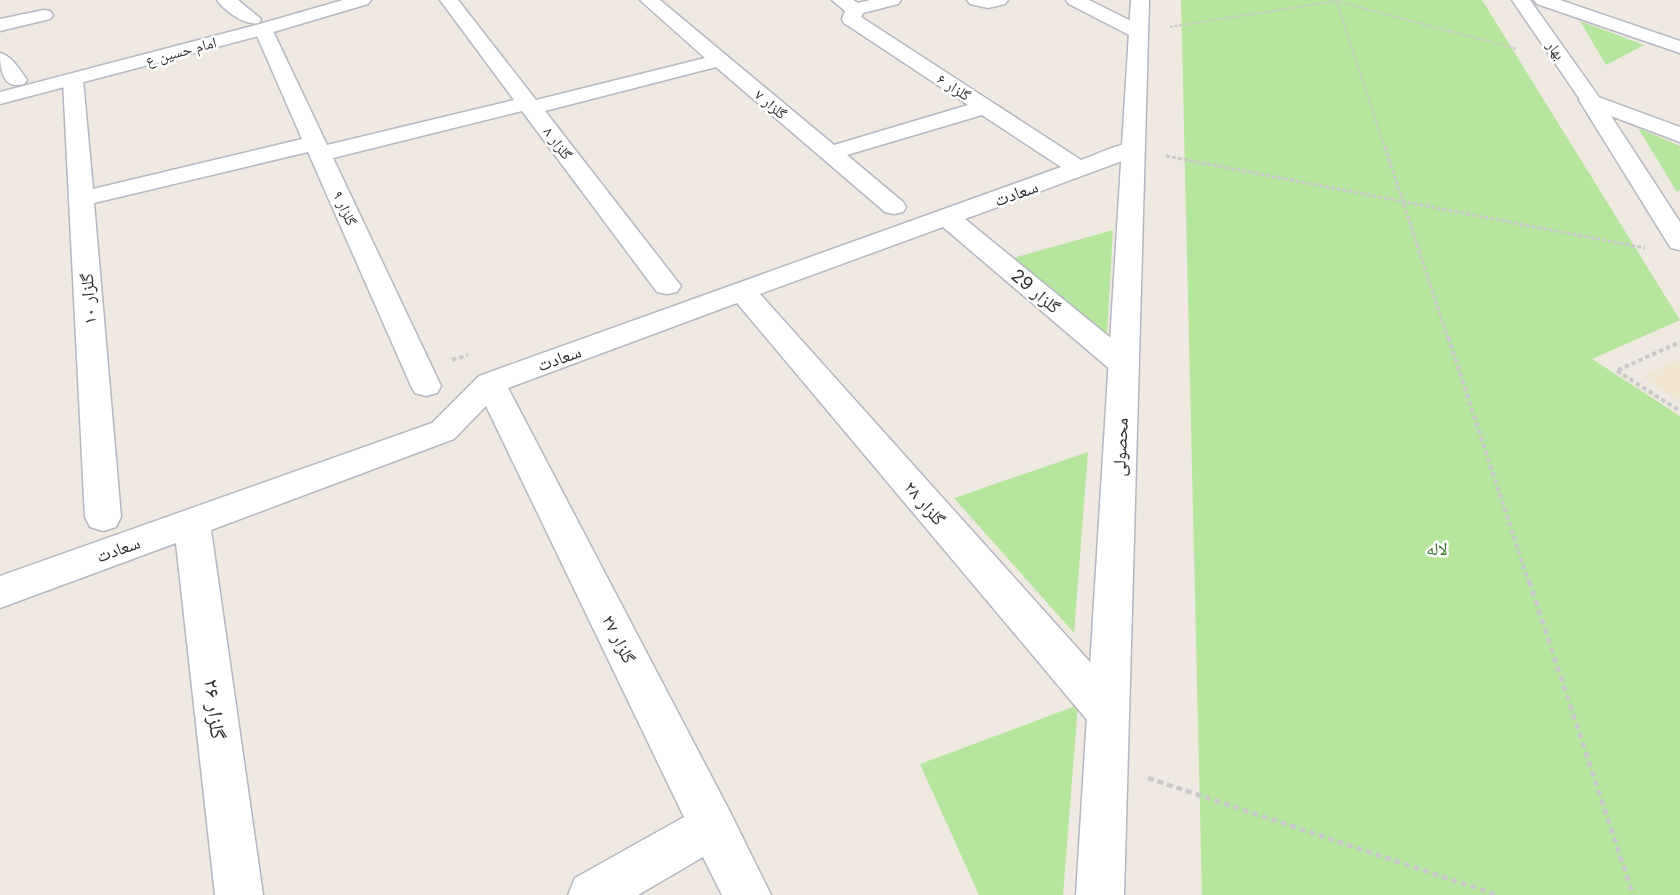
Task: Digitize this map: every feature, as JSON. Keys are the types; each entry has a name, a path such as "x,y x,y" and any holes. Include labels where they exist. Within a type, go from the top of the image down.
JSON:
{"street":[{"path":"226,0 257,24"},
{"name":"امام حسین ع","path":"0,98 73,80 257,24 320,0"},
{"name":"امام حسین ع","path":"8,82 362,0"},
{"name":"گلزار ۸","path":"449,0 667,286"},
{"name":"گلزار ۷","path":"649,0 894,207"},
{"path":"848,5 892,0"},
{"path":"976,0 988,3 999,0"},
{"path":"1075,0 1139,16"},
{"name":"بهار","path":"1521,0 1590,100 1680,242"},
{"path":"1543,0 1680,47"},
{"name":"گلزار ۶","path":"848,5 851,19 1079,169"},
{"path":"0,25 44,15"},
{"name":"محصولی","path":"1100,895 1139,16"},
{"name":"گلزار ۹","path":"257,24 318,148 426,386"},
{"path":"0,59 8,82"},
{"path":"81,199 529,105 719,60"},
{"name":"گلزار ۱۰","path":"73,80 103,517"},
{"path":"1590,100 1680,135"},
{"path":"831,153 984,107"},
{"name":"سعادت","path":"0,592 443,431 490,383 1133,149"},
{"name":"گلزار 29","path":"948,218 1124,364"},
{"name":"گلزار ۲۸","path":"743,292 1107,714"},
{"name":"گلزار ۲۷","path":"490,383 747,895"},
{"name":"گلزار ۲۶","path":"192,523 239,895"},
{"path":"592,895 713,826"}],"path":[{"path":"1336,1 1633,895"},
{"path":"1139,16 1336,1 1564,62"},
{"path":"1133,149 1649,249"},
{"path":"1680,342 1617,371 1680,411"},
{"path":"1106,764 1497,895"}],"shaded area":[{"path":"1680,360 1680,401 1643,377"}],"green space":[{"name":"لاله","path":"1181,0 1482,0 1680,320 1592,359 1680,416 1680,895 1202,895"},
{"path":"1580,21 1644,45 1606,65"},
{"path":"1638,128 1680,146 1680,190 1677,192"},
{"path":"1113,230 1107,334 1013,258"},
{"path":"1088,452 1074,633 954,498"},
{"path":"1078,705 1063,895 979,895 920,764"}]}
